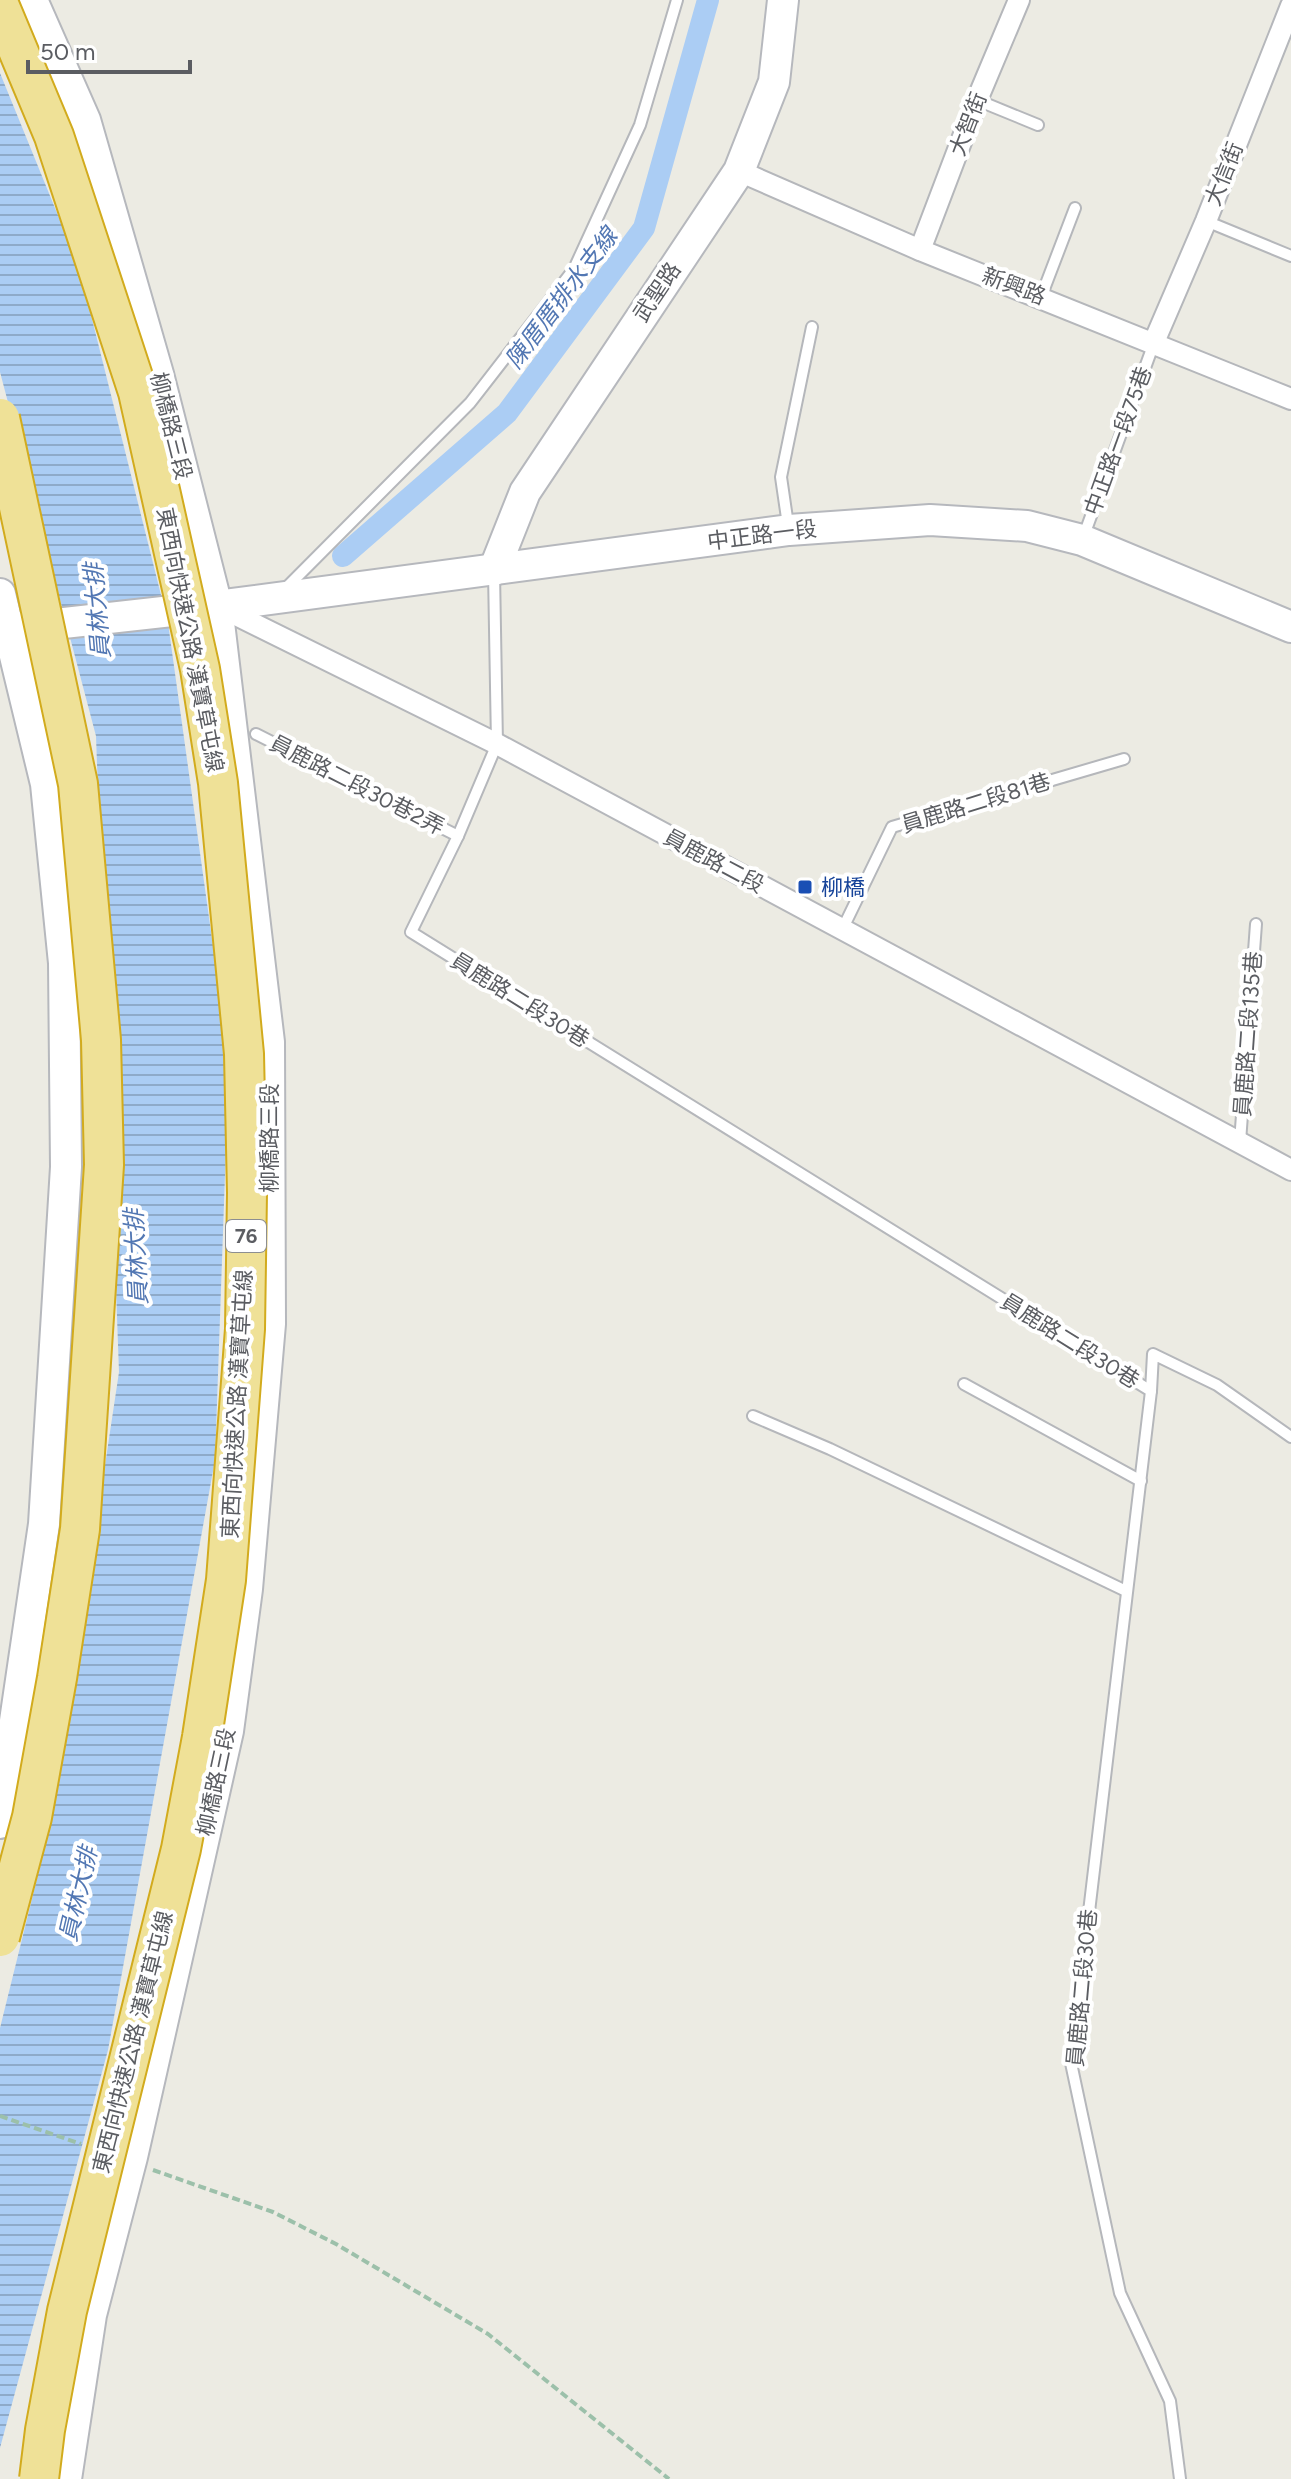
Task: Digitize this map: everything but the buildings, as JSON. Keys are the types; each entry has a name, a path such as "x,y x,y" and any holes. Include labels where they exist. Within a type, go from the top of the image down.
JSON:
{"highway":[{"name":"東西向快速公路 漢寶草屯線","path":"0,7 54,136 138,392 200,669 218,783 244,1054 247,1193 245,1329 226,1580 202,1737 181,1849 67,2311 39,2479"},
{"path":"0,418 78,784 101,1040 104,1165 80,1529 32,1817 0,1937"}],"main road":[{"name":"柳橋路三段","path":"32,0 85,120 158,374 217,606 269,1042 270,1324 247,1589 228,1731 130,2162 91,2315 66,2479"},
{"name":"武聖路","path":"494,570 525,492 739,171 774,82 783,0"},
{"name":"中正路一段","path":"4,630 217,606 789,530 930,520 1027,526 1082,540 1291,627"},
{"path":"0,594 4,630 46,784 64,963 66,1167 44,1524 0,1823"}],"street":[{"name":"大智街","path":"920,250 1019,0"},
{"name":"大信街","path":"1154,342 1206,221 1291,6"},
{"name":"新興路","path":"739,171 920,250 1291,399"},
{"name":"員鹿路二段","path":"217,606 497,744 1291,1170"}],"lane":[{"path":"278,596 470,403 574,269 640,125 677,0"},
{"path":"977,100 1038,125"},
{"path":"1041,297 1075,208"},
{"path":"1206,221 1291,256"},
{"path":"789,530 781,477 812,327"},
{"name":"中正路一段75巷","path":"1082,540 1154,342"},
{"name":"員鹿路二段30巷","path":"494,570 497,744 458,836 411,932 1151,1391 1071,2063 1120,2293 1170,2401 1180,2479"},
{"name":"員鹿路二段30巷2弄","path":"256,734 458,836"},
{"name":"員鹿路二段81巷","path":"842,930 892,827 1124,759"},
{"name":"員鹿路二段135巷","path":"1240,1143 1256,924"},
{"path":"1151,1391 1153,1354 1217,1385 1291,1437"},
{"path":"964,1384 1141,1481"},
{"path":"753,1416 830,1449 1126,1591"}],"path":[{"path":"0,2116 83,2145"},
{"path":"130,2162 273,2212 336,2244 488,2334 669,2479"}],"water":[{"name":"員林大排","path":"0,73 79,267 168,623 229,1061 215,1460 108,2050 0,2448 0,2028 52,1818 119,1372 96,736 0,372"}],"waterway":[{"name":"陳厝厝排水支線","path":"343,556 507,413 644,228 708,0"}],"place":[{"name":"柳橋","path":"805,887"}]}
